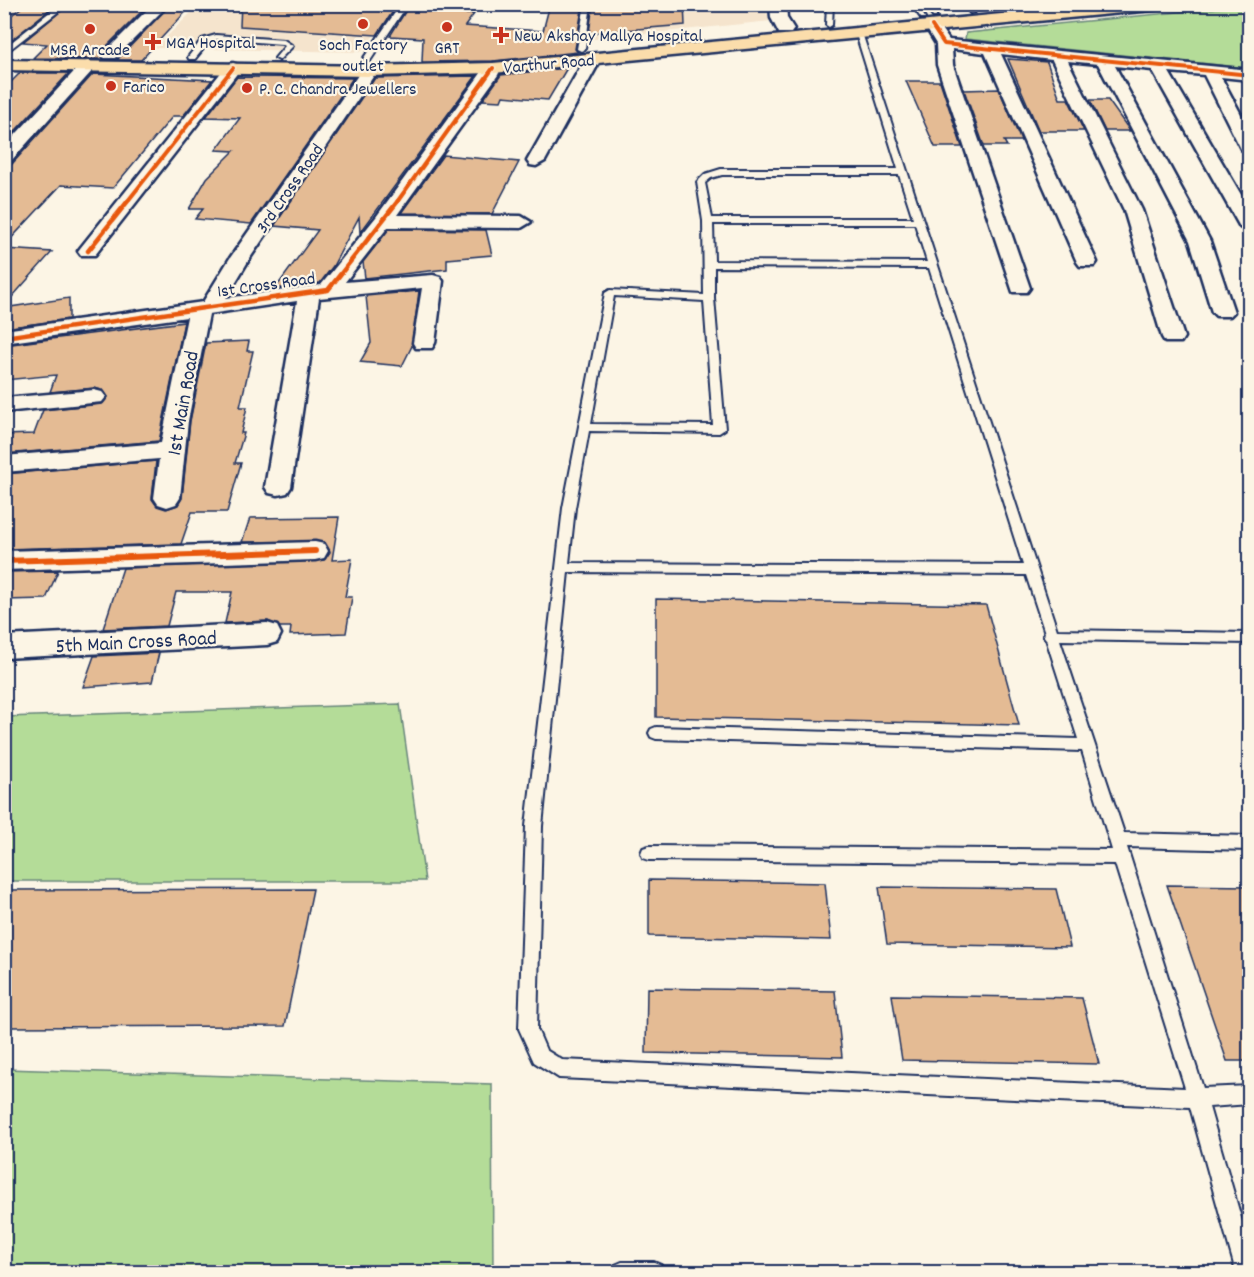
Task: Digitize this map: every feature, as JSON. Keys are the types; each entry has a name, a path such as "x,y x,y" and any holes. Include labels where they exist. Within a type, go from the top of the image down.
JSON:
{"main road":[{"name":"Varthur Road","path":"4,53 279,58 368,65 493,68 785,29 969,8 1057,4"},
{"name":"Varthur Road","path":"4,65 233,68 368,65 505,56 587,54 858,33 926,13 1163,4"}],"street":[{"path":"110,55 162,4"},
{"path":"778,4 779,18 785,29"},
{"path":"926,13 944,44 945,64 1020,288"},
{"path":"944,44 1250,75"},
{"path":"991,49 1086,262"},
{"path":"536,161 587,54"},
{"path":"1058,56 1133,210 1173,337"},
{"path":"1104,60 1200,241 1223,312"},
{"name":"3rd Cross Road","path":"205,308 368,65"},
{"path":"4,158 88,66"},
{"path":"1158,66 1250,227"},
{"path":"88,251 233,68"},
{"name":"1st Cross Road","path":"4,337 318,292 383,221 493,68"},
{"path":"1210,71 1250,149"},
{"path":"383,221 521,222"},
{"path":"278,487 318,292 433,281 424,343"},
{"name":"1st Main Road","path":"167,498 173,450 205,308"},
{"path":"4,405 94,397"},
{"path":"4,464 173,450"},
{"path":"4,561 315,551"},
{"name":"5th Main Cross Road","path":"4,647 267,634"}],"lane":[{"path":"4,53 65,4"},
{"path":"368,65 405,4"},
{"path":"587,54 588,4"},
{"path":"829,25 830,4"},
{"path":"858,33 1085,745 1118,840 1121,857 1197,1098 1246,1272"},
{"path":"585,427 719,429 709,298 708,221 702,182 708,176 721,172 902,172"},
{"path":"708,221 918,221"},
{"path":"709,264 933,265"},
{"path":"709,298 610,293 569,508 534,826 528,1029 540,1056 559,1069 1197,1098 1250,1095"},
{"path":"563,567 1030,570"},
{"path":"1050,635 1250,638"},
{"path":"657,733 1085,745"},
{"path":"1118,840 1250,843"},
{"path":"649,853 1121,857"},
{"path":"622,1272 654,1272"}],"shaded area":[{"path":"344,4 395,8 361,52 155,48 199,5"},
{"path":"16,5 70,5 15,45 5,45 4,13"},
{"path":"656,5 763,5 771,21 585,40 587,14 653,13"}],"green space":[{"path":"1249,5 1249,68 965,39 966,33"},
{"path":"400,704 425,881 5,881 5,717"},
{"path":"5,1069 492,1084 493,1272 5,1272"}],"building":[{"path":"26,4 56,4 9,42 4,41 4,21"},
{"path":"70,4 149,4 100,53 103,59 33,58 47,44 23,42"},
{"path":"171,4 193,4 141,60 117,60"},
{"path":"241,4 398,4 377,35 240,26"},
{"path":"410,4 474,4 467,14 474,14 465,26 543,31 550,4 583,4 575,49 578,52 493,61 422,62 423,38 390,36"},
{"path":"593,4 684,4 685,25 589,33"},
{"path":"1008,59 1047,62 1060,99 1068,99 1084,131 1039,131"},
{"path":"567,68 548,100 503,96 501,101 483,100 501,75"},
{"path":"20,73 69,73 4,143 4,89"},
{"path":"93,74 212,80 183,116 173,116 113,188 61,185 4,246 4,165 12,164"},
{"path":"476,76 360,233 359,217 333,266 320,283 275,289 318,230 274,226 375,78"},
{"path":"237,77 353,78 251,224 195,219 203,209 189,209 207,178 234,151 216,150 240,118 206,117"},
{"path":"906,81 940,81 962,147 935,147"},
{"path":"999,89 1021,141 1004,141 1007,146 984,146 964,90"},
{"path":"1090,100 1108,100 1130,131 1105,131"},
{"path":"443,155 519,162 492,214 401,213"},
{"path":"389,229 486,230 492,255 447,259 447,269 365,278 363,262"},
{"path":"4,249 52,252 4,306"},
{"path":"419,291 412,346 402,366 360,362 371,343 366,296"},
{"path":"69,298 69,319 4,328 4,308"},
{"path":"184,322 159,441 4,454 4,435 34,434 43,410 102,404 108,397 104,391 95,388 50,392 56,375 4,380 4,345"},
{"path":"249,341 247,351 253,351 240,407 247,407 241,433 244,433 235,463 241,463 227,512 192,512 181,544 4,549 4,474 156,461 152,499 157,506 166,509 178,505 182,498 190,421 206,343"},
{"path":"339,517 332,560 352,559 345,597 352,597 346,633 290,635 291,627 280,627 268,621 225,623 232,592 176,592 167,626 103,629 123,568 324,560 330,552 324,542 242,542 250,518"},
{"path":"58,571 46,599 4,600 4,572"},
{"path":"656,599 986,605 1019,725 656,717"},
{"path":"159,653 152,682 83,687 94,656"},
{"path":"649,880 825,883 831,940 649,936"},
{"path":"1167,885 1250,886 1250,1061 1227,1061"},
{"path":"879,887 1056,889 1070,947 887,944"},
{"path":"313,889 285,1026 4,1027 4,890"},
{"path":"647,988 835,991 842,1057 646,1053"},
{"path":"892,995 1082,998 1099,1064 902,1060"}],"cycle path":[{"path":"932,26 944,44 1250,75"},
{"path":"88,251 233,68"},
{"path":"4,337 328,290 383,221 493,68"},
{"path":"4,561 315,551"}],"place":[{"name":"Soch Factory outlet","path":"363,24"},
{"name":"GRT","path":"447,27"},
{"name":"MSR Arcade","path":"90,29"},
{"name":"New Akshay Mallya Hospital","path":"501,35"},
{"name":"MGA Hospital","path":"153,42"},
{"name":"Farico","path":"111,86"},
{"name":"P. C. Chandra Jewellers","path":"247,88"}]}
